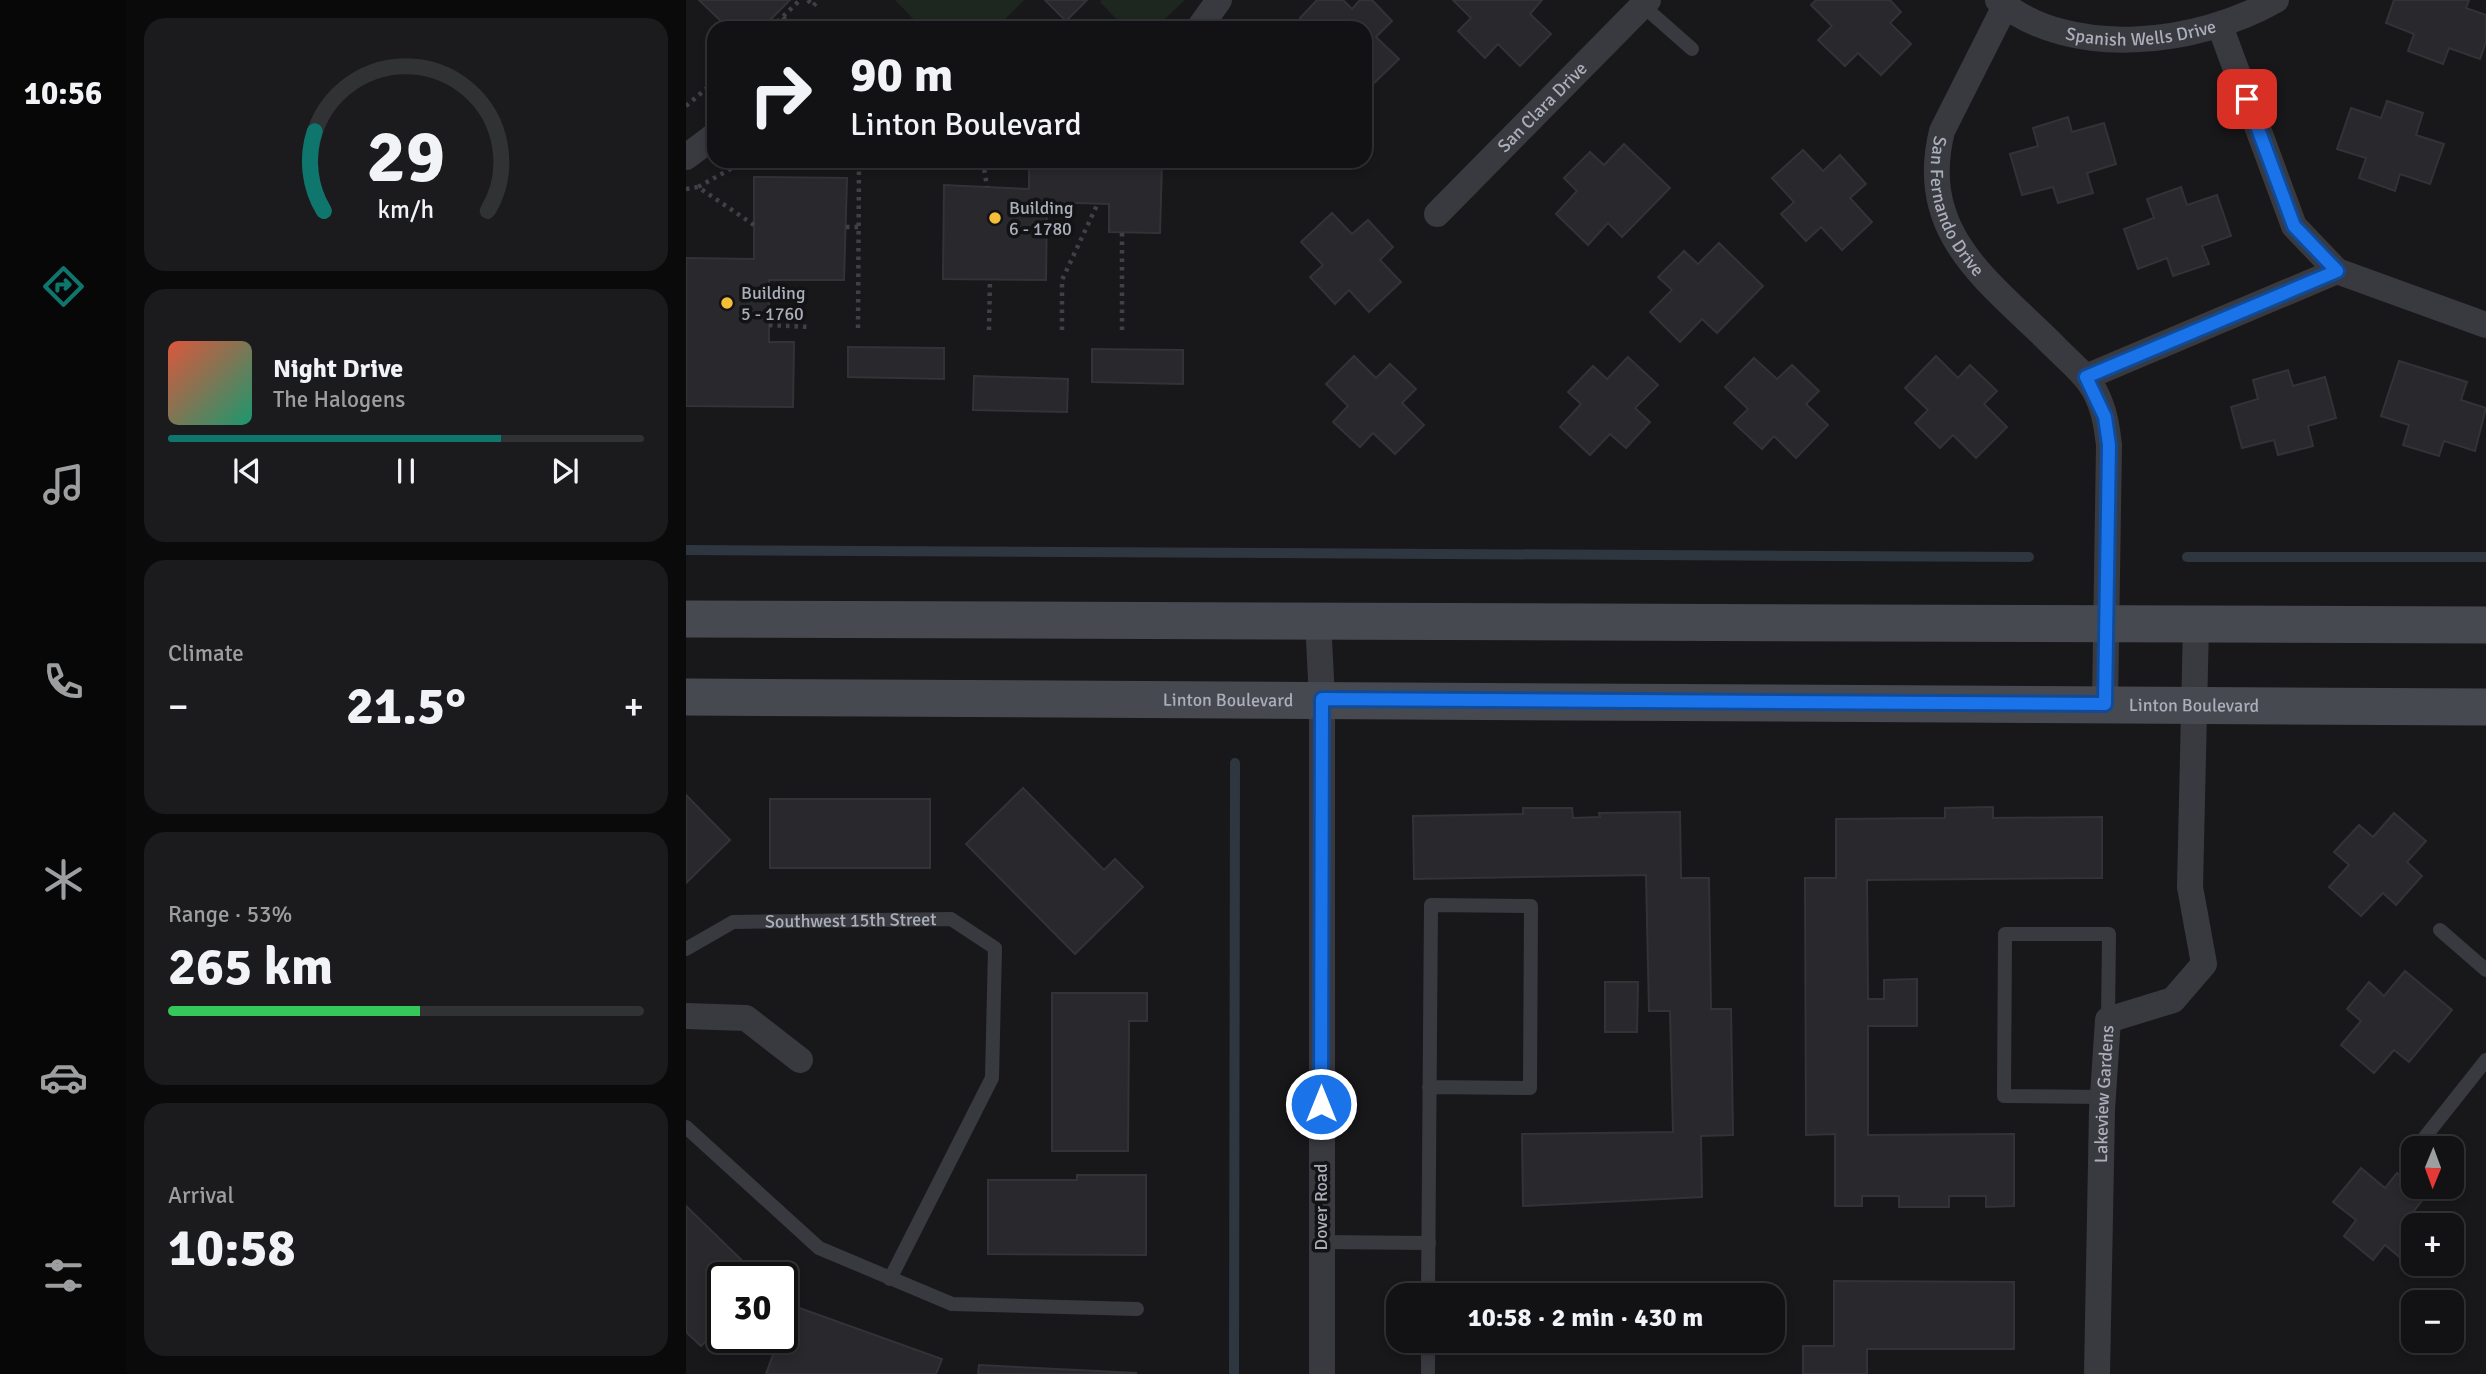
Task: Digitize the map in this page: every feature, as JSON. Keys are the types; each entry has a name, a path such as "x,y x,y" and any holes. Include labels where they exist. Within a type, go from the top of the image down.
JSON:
{"main road":[{"path":"686,619 2486,625"},
{"name":"Linton Boulevard","path":"686,696 2486,707"}],"street":[{"path":"1204,21 1219,0"},
{"name":"Spanish Wells Drive","path":"2001,3 2042,25 2085,36 2130,40 2175,36 2220,26 2276,0"},
{"name":"San Clara Drive","path":"1437,214 1646,3"},
{"name":"San Fernando Drive","path":"2001,3 1942,131 1936,152 1937,198 1944,220 1967,258 2086,377 2105,417 2109,445 2105,704"},
{"path":"2220,26 2294,226 2337,271 2486,325"},
{"path":"686,157 707,141"},
{"path":"2086,377 2337,271"},
{"name":"Dover Road","path":"1318,620 1322,699 1322,1374"},
{"name":"Lakeview Gardens","path":"2097,1374 2103,1097 2108,1020 2173,1000 2204,964 2190,887 2196,624"},
{"path":"686,1016 746,1018 800,1060"}],"lane":[{"path":"1646,3 1692,49"},
{"path":"1428,1283 1431,905 1531,906 1530,1088 1430,1087"},
{"name":"Southwest 15th Street","path":"686,949 733,922 951,919 995,948 992,1078 890,1279"},
{"path":"2440,930 2486,971"},
{"path":"2103,1097 2004,1097 2005,934 2109,934 2108,1020"},
{"path":"2426,1136 2486,1060"},
{"path":"686,1127 819,1248 952,1304 1138,1309"},
{"path":"1321,1242 1429,1243"},
{"path":"1428,1353 1428,1374"}],"path":[{"path":"779,21 800,0"},
{"path":"808,0 813,6 819,0"},
{"path":"783,17 787,21"},
{"path":"686,106 707,88"},
{"path":"686,190 698,187 732,168"},
{"path":"858,328 859,168"},
{"path":"984,168 987,187"},
{"path":"698,187 754,225"},
{"path":"1062,330 1062,280 1098,203"},
{"path":"846,227 859,227"},
{"path":"1122,233 1122,331"},
{"path":"989,330 990,279"},
{"path":"769,325 810,327"}],"shaded area":[{"path":"895,0 1024,0 1003,21 915,21"},
{"path":"1185,0 1162,21 1118,21 1100,2"}],"building":[{"path":"699,0 790,0 769,21 721,21"},
{"path":"1045,0 1087,0 1066,21"},
{"path":"1317,0 1343,0 1352,9 1360,0 1372,0 1392,21 1376,37 1399,59 1372,85 1372,21 1303,21 1300,18"},
{"path":"1453,0 1542,0 1530,14 1551,34 1520,66 1498,44 1485,58 1458,31 1471,18"},
{"path":"1816,0 1890,0 1901,12 1890,23 1911,44 1881,75 1858,53 1845,66 1818,40 1832,26 1811,5"},
{"path":"2394,0 2469,0 2466,8 2486,15 2486,42 2480,59 2449,48 2443,64 2408,51 2414,34 2386,23"},
{"path":"2387,101 2423,113 2416,135 2444,144 2430,184 2400,174 2395,191 2359,178 2366,158 2337,149 2351,108 2381,118"},
{"path":"2068,117 2072,132 2104,123 2116,164 2087,173 2093,193 2058,203 2053,187 2022,195 2010,154 2038,146 2033,128"},
{"path":"1624,144 1670,188 1622,237 1608,223 1588,245 1556,214 1577,191 1564,178 1590,152 1604,165"},
{"path":"1803,150 1823,171 1840,155 1866,184 1850,198 1872,222 1842,250 1821,227 1806,241 1781,214 1794,202 1772,178"},
{"name":"Building 6 - 1780","path":"1029,168 1162,168 1160,233 1109,232 1109,204 1047,202 1046,280 943,279 944,185 1029,189"},
{"name":"Building 5 - 1760","path":"754,177 847,178 844,280 769,280 769,342 794,342 793,407 686,406 686,258 754,259"},
{"path":"2181,187 2187,205 2217,195 2231,236 2202,246 2209,264 2173,276 2167,258 2138,269 2124,229 2154,218 2147,199"},
{"path":"1332,213 1352,234 1368,220 1393,247 1380,260 1401,282 1369,312 1349,290 1335,304 1310,277 1323,265 1301,242"},
{"path":"1719,243 1763,286 1717,333 1702,319 1680,342 1650,312 1672,290 1658,277 1684,251 1698,264"},
{"path":"848,347 944,348 944,379 848,377"},
{"path":"1092,349 1183,350 1183,384 1092,382"},
{"path":"1354,356 1376,378 1390,364 1416,389 1402,403 1424,425 1395,454 1373,433 1360,447 1333,422 1348,406 1326,384"},
{"path":"1936,356 1958,378 1970,365 1997,391 1984,404 2007,427 1976,458 1953,435 1940,448 1915,423 1928,410 1905,388"},
{"path":"1628,357 1658,385 1635,408 1650,422 1626,448 1610,434 1590,455 1560,427 1581,404 1568,392 1593,366 1607,379"},
{"path":"1754,358 1777,379 1792,365 1819,391 1806,404 1828,425 1796,458 1774,436 1762,449 1734,423 1748,409 1725,387"},
{"path":"2399,361 2467,382 2461,400 2486,408 2475,451 2444,441 2439,456 2403,445 2409,425 2381,416"},
{"path":"2288,370 2293,386 2325,377 2336,418 2308,426 2313,446 2278,455 2274,440 2242,448 2231,407 2258,399 2253,380"},
{"path":"974,376 1068,379 1067,412 973,410"},
{"path":"1023,788 1104,870 1115,859 1143,887 1075,954 966,844"},
{"path":"686,795 730,840 686,883"},
{"path":"770,799 930,799 930,868 770,868"},
{"path":"1993,807 1993,818 2102,817 2102,878 1867,880 1868,999 1884,999 1884,980 1917,979 1917,1026 1868,1026 1868,1135 2014,1134 2014,1206 1986,1207 1986,1196 1949,1196 1949,1207 1899,1207 1899,1196 1862,1196 1862,1206 1835,1206 1835,1134 1806,1135 1805,878 1836,878 1836,819 1945,818 1945,808"},
{"path":"1523,808 1572,808 1573,818 1600,817 1599,813 1680,812 1681,878 1709,878 1711,1009 1731,1009 1733,1135 1701,1136 1702,1197 1523,1206 1522,1134 1673,1132 1670,1011 1649,1011 1646,875 1414,879 1413,816 1523,814"},
{"path":"2394,813 2426,841 2407,862 2422,876 2396,905 2383,893 2361,916 2329,887 2349,865 2334,852 2359,825 2373,837"},
{"path":"2405,971 2452,1010 2409,1062 2394,1050 2374,1073 2341,1045 2361,1021 2347,1009 2369,982 2384,996"},
{"path":"1605,982 1638,982 1637,1032 1605,1032"},
{"path":"1052,993 1147,993 1147,1021 1129,1021 1128,1151 1052,1151"},
{"path":"2361,1168 2385,1188 2397,1173 2401,1176 2401,1199 2423,1199 2414,1213 2401,1213 2401,1258 2385,1245 2373,1260 2344,1236 2356,1220 2333,1202"},
{"path":"1077,1175 1146,1175 1146,1255 988,1254 988,1180 1077,1180"},
{"path":"686,1206 744,1262 707,1262 707,1340 701,1346 686,1332"},
{"path":"1834,1281 2014,1282 2014,1349 1867,1349 1867,1374 1803,1374 1803,1346 1834,1346"},
{"path":"798,1308 942,1359 936,1374 766,1374 774,1353 798,1353"},
{"path":"979,1365 1136,1373 1136,1374 978,1374"}],"waterway":[{"path":"686,550 2029,557"},
{"path":"2187,557 2486,557"},
{"path":"1234,1374 1235,763"}],"place":[{"name":"Building 6 - 1780","path":"995,218"},
{"name":"Building 5 - 1760","path":"727,303"}],"route":[{"path":"1321,1104 1322,699 2105,704 2109,445 2105,417 2098,396 2086,377 2337,271 2294,226 2247,99"}]}
